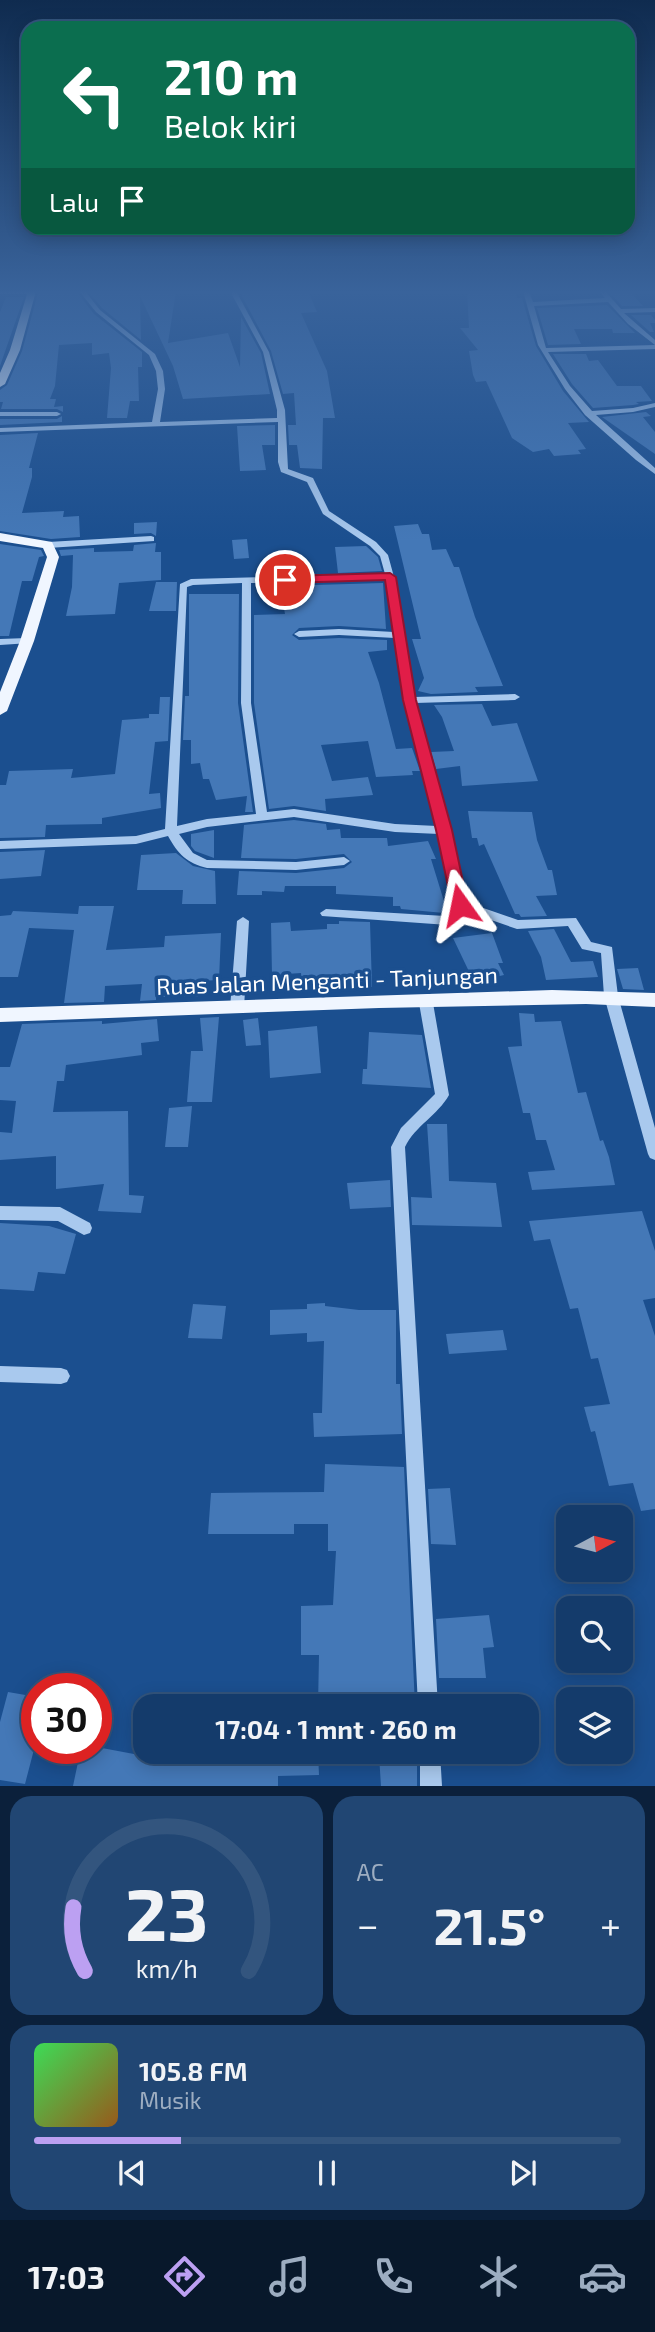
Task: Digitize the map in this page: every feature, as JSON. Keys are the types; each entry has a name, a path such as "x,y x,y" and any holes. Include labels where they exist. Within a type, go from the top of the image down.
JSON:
{"main road":[{"path":"0,537 48,545 53,556 27,641 0,711"},
{"name":"Ruas Jalan Menganti - Tanjungan","path":"0,1015 611,996 655,1000"}],"street":[{"path":"155,425 163,392 159,374"},
{"path":"271,374 281,420 284,470 310,480 326,512 380,550 390,577 409,700 444,830 460,905 458,913 448,921 326,913"},
{"path":"561,374 587,413 655,472"},
{"path":"587,413 633,410 655,405"},
{"path":"0,414 57,414"},
{"path":"0,429 281,420"},
{"path":"48,545 151,539"},
{"path":"344,861 296,866 195,862 187,857 172,830 183,586 191,582 390,577"},
{"path":"247,581 246,703 262,815"},
{"path":"299,634 339,632 399,635"},
{"path":"0,642 27,641"},
{"path":"409,700 515,697"},
{"path":"0,845 135,840 172,830 262,815 294,813 395,828 444,830"},
{"path":"460,905 517,925 572,921 587,946 607,950 611,996 655,1154"},
{"path":"237,1008 243,921"},
{"path":"426,1003 442,1095 434,1107 402,1135 398,1147 427,1694"},
{"path":"0,1213 60,1214 84,1228"},
{"path":"0,1374 61,1376"},
{"path":"430,1764 431,1786"}],"building":[{"path":"12,374 56,374 50,399 56,399 54,407 63,406 63,412 57,409 1,409 3,402 0,402 0,390 7,385"},
{"path":"110,374 138,374 139,401 130,401 127,418 107,418"},
{"path":"176,374 266,374 270,394 183,399"},
{"path":"278,374 328,374 335,418 323,418 322,469 300,468 297,445 289,445 288,425 296,425 294,393 283,394"},
{"path":"553,374 589,422 568,423 586,449 578,450 581,454 554,456 549,449 533,452 512,438 486,381 476,382 473,375"},
{"path":"566,374 608,374 617,386 641,386 652,401 593,408"},
{"path":"646,412 651,416 643,417 655,432 655,454 602,417"},
{"path":"62,416 62,422 0,425 0,419 57,419"},
{"path":"275,425 275,445 262,445 266,470 240,471 237,426"},
{"path":"38,433 29,468 32,468 32,477 22,513 64,511 63,517 79,516 80,537 51,539 0,531 0,435"},
{"path":"157,522 156,536 151,533 134,534 134,523"},
{"path":"418,524 422,534 429,534 432,550 446,549 454,567 459,567 475,617 503,686 475,687 478,692 431,694 418,691 424,678 412,639 421,639 394,526"},
{"path":"247,539 249,558 234,559 232,540"},
{"path":"156,543 155,552 161,552 161,580 119,583 115,614 66,616 72,587 73,555 61,556 59,550 94,548 94,552 133,551 134,545"},
{"path":"0,544 41,550 44,556 39,557 32,581 22,581 9,636 0,636"},
{"path":"366,546 378,557 382,571 338,573 335,547"},
{"path":"156,582 177,582 176,611 149,611"},
{"path":"383,583 386,629 339,626 299,628 292,635 299,640 387,640 387,650 368,652 396,749 412,748 420,771 412,771 413,775 376,777 368,741 321,745 332,781 368,777 373,795 325,799 326,811 294,806 269,809 254,703 254,615 285,614 280,586"},
{"path":"189,594 239,594 238,703 253,812 245,812 247,796 216,800 209,779 203,779 200,763 191,764 191,740 183,740 185,696 189,696"},
{"path":"160,697 170,697 168,741 155,742 149,794 160,793 161,808 102,818 102,824 46,825 45,837 0,838 0,785 6,785 9,771 73,769 71,778 115,774 122,720 149,718 149,714 159,714"},
{"path":"482,704 492,726 517,723 538,781 462,786 460,766 436,769 431,752 454,751 442,717 434,705"},
{"path":"468,811 532,812 537,840 548,870 552,870 557,895 536,896 547,916 521,917 515,914 484,844 479,846 477,838 472,838"},
{"path":"294,820 326,824 327,830 340,829 341,838 387,838 388,846 428,841 436,859 431,859 447,911 444,913 401,909 400,906 393,906 393,897 336,894 336,886 285,886 284,892 262,891 262,895 237,895 239,871 296,873 344,868 352,862 344,854 296,859 241,858 244,825"},
{"path":"214,830 214,858 195,851 191,846 191,834"},
{"path":"45,850 41,876 0,879 0,852"},
{"path":"176,853 193,866 215,871 216,904 182,904 183,890 137,890 141,855"},
{"path":"79,906 114,906 106,950 164,947 165,936 221,933 219,980 199,981 198,997 156,997 156,1000 140,1001 142,984 105,986 104,1002 64,1003 74,930 29,928 18,977 0,977 0,916 11,915 13,911 78,914"},
{"path":"339,921 370,922 372,987 352,987 352,982 302,985 301,973 272,975 271,923 290,922 291,931 327,929 327,924 339,924"},
{"path":"554,929 571,962 593,961 598,977 546,980 541,957 528,931"},
{"path":"492,933 503,963 498,963 504,975 474,982 453,938"},
{"path":"638,968 644,990 623,989 617,969"},
{"path":"519,1013 534,1014 535,1022 561,1021 578,1093 586,1092 600,1141 603,1140 609,1157 615,1185 532,1190 528,1172 555,1170 546,1140 536,1140 530,1113 523,1113 508,1047 522,1046"},
{"path":"219,1017 212,1102 187,1102 191,1051 203,1051 200,1018"},
{"path":"258,1018 261,1045 246,1046 243,1020"},
{"path":"157,1019 159,1041 141,1043 142,1055 66,1065 64,1081 57,1081 53,1112 128,1111 129,1195 144,1196 141,1213 98,1211 104,1184 56,1189 56,1156 0,1160 0,1132 12,1133 16,1101 0,1100 0,1067 10,1067 22,1024 102,1021 102,1024"},
{"path":"317,1026 321,1073 270,1078 268,1031"},
{"path":"369,1032 422,1035 431,1088 362,1084 363,1069 367,1069"},
{"path":"192,1106 188,1147 165,1147 169,1108"},
{"path":"427,1124 447,1124 449,1181 496,1183 502,1227 412,1225 411,1197 432,1198"},
{"path":"390,1180 391,1207 350,1209 347,1183"},
{"path":"642,1211 655,1251 655,1298 643,1300 655,1336 655,1509 641,1511 633,1483 609,1486 595,1431 591,1432 584,1407 610,1404 598,1358 591,1359 578,1308 570,1309 550,1239 534,1241 529,1221"},
{"path":"0,1223 49,1226 76,1234 65,1274 38,1272 34,1291 0,1289"},
{"path":"325,1303 325,1306 359,1310 396,1310 396,1384 400,1384 402,1434 314,1437 313,1413 322,1413 324,1341 307,1342 307,1333 270,1335 270,1310 307,1309 307,1304"},
{"path":"193,1304 226,1306 222,1339 188,1338"},
{"path":"503,1330 507,1350 449,1354 446,1334"},
{"path":"325,1464 404,1467 414,1694 318,1694 319,1655 301,1655 301,1606 333,1605 336,1551 328,1551 328,1524 294,1524 294,1534 208,1534 211,1493 324,1492"},
{"path":"450,1488 456,1545 431,1544 428,1489"},
{"path":"489,1615 494,1647 483,1648 486,1678 439,1678 436,1619"},
{"path":"8,1692 21,1694 21,1764 30,1764 25,1784 0,1780 0,1722"},
{"path":"112,1750 133,1754 133,1764 319,1764 319,1775 278,1776 278,1786 73,1786 78,1764 112,1764"},
{"path":"380,1764 417,1764 417,1786 381,1786"}],"route":[{"path":"285,580 390,577 409,700 444,830 460,905"}]}
